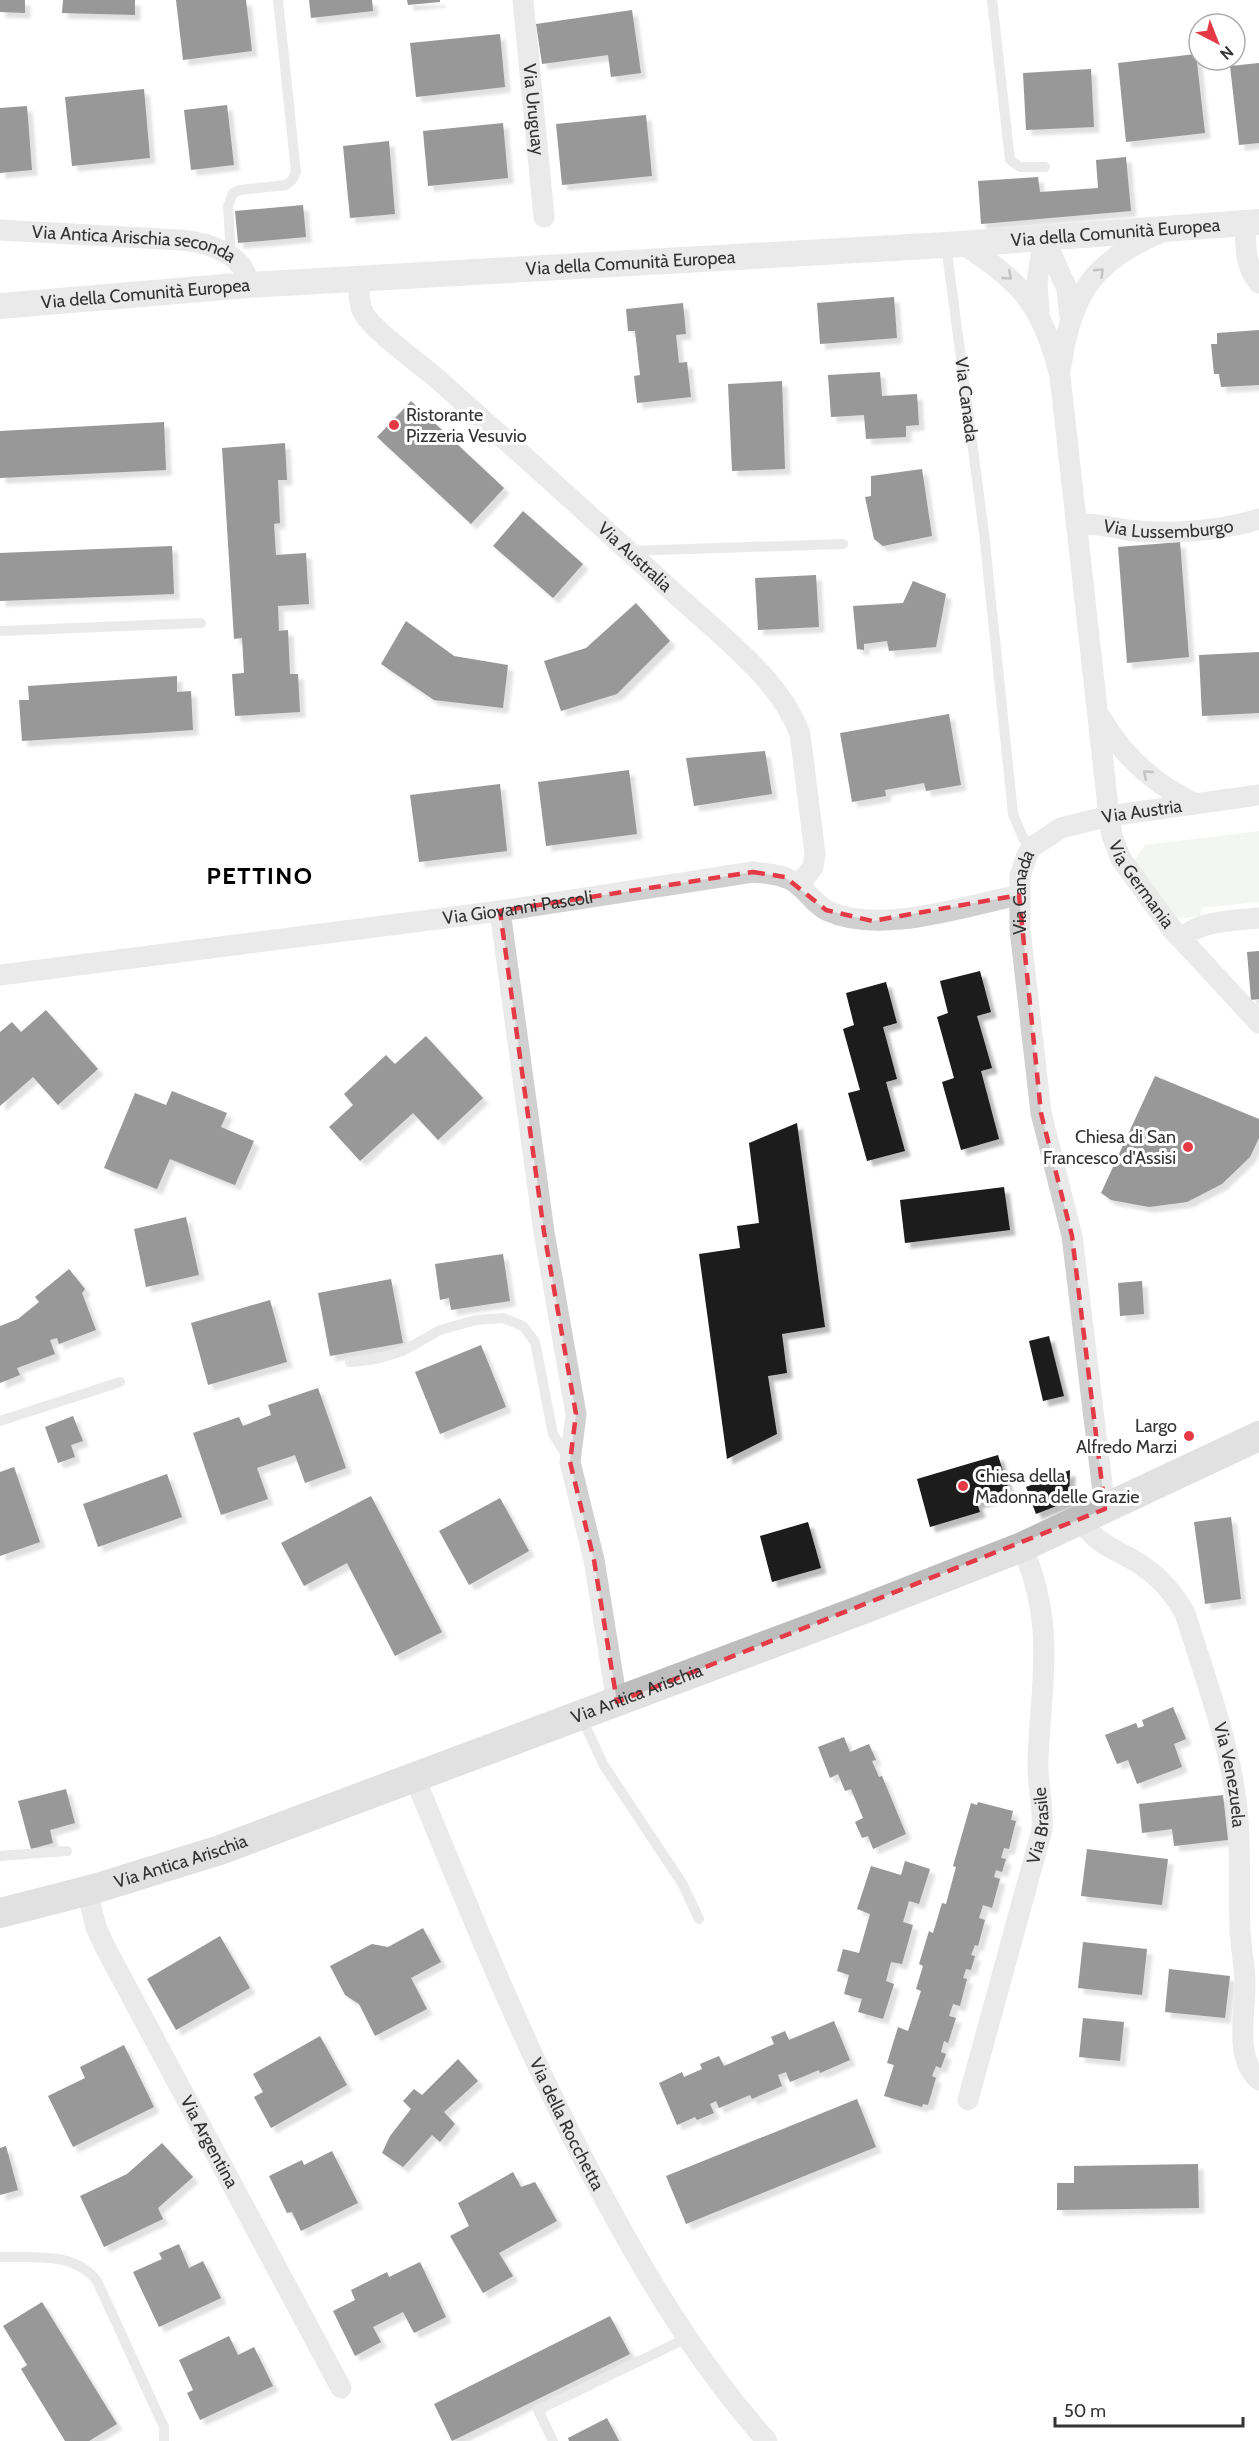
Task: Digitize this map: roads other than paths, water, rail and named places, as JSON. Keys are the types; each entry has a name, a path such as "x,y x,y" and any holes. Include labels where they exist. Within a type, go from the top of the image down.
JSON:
{"main road":[{"name":"Via Antica Arischia","path":"0,1913 87,1891 220,1850 581,1716 1022,1547 1259,1436"}],"street":[{"name":"Via Uruguay","path":"523,0 544,218"},
{"name":"Via della Comunità Europea","path":"0,306 248,285 954,244 1252,223"},
{"path":"1252,223 1246,256 1252,274 1259,283"},
{"name":"Via Germania","path":"1060,376 1070,321 1083,290 1098,272 1118,255 1174,227"},
{"name":"Via Antica Arischia seconda","path":"0,230 206,244 231,256 243,268 248,285"},
{"name":"Via Germania","path":"1044,237 1062,273 1067,289 1070,321"},
{"name":"Via Germania","path":"1041,320 1037,282 1044,237"},
{"name":"Via Germania","path":"954,244 995,264 1014,280 1035,307 1053,345 1060,376 1109,816 1112,836 1121,859 1181,938 1259,1023"},
{"name":"Via Australia","path":"359,279 360,301 363,313 370,323 421,363 747,660 774,689 795,721 800,734 815,842 813,867 799,885"},
{"name":"Via Lussemburgo","path":"1077,524 1103,524 1130,530 1196,530 1233,527 1259,519"},
{"name":"Via Germania","path":"1098,713 1126,755 1147,775 1169,791 1197,804"},
{"name":"Via Austria","path":"1032,847 1061,828 1109,816 1259,795"},
{"name":"Via Canada","path":"1032,847 1020,876 1020,929 1041,1113 1072,1236 1093,1515"},
{"name":"Via Giovanni Pascoli","path":"0,975 500,911 753,872 785,877 799,885 826,910 872,921 908,918 1019,895"},
{"path":"500,911 544,1232 576,1414 570,1462 594,1560 617,1702"},
{"path":"1181,938 1192,929 1204,924 1259,918"},
{"name":"Via Venezuela","path":"1093,1515 1091,1535 1160,1578 1174,1594 1185,1613 1225,1745 1235,1794 1239,1840 1240,1932 1245,1981 1243,2037 1248,2066 1259,2080"},
{"name":"Via Brasile","path":"968,2100 1042,1830 1043,1813 1038,1764 1044,1630 1037,1585 1022,1547"},
{"name":"Via della Rocchetta","path":"415,1778 485,1950 558,2108 643,2269 731,2401 767,2441"},
{"name":"Via Argentina","path":"87,1891 96,1927 105,1947 340,2388"}],"lane":[{"path":"231,256 228,206 233,193 240,190 286,185 296,172 278,0"},
{"path":"992,0 1010,160 1020,167 1046,167"},
{"name":"Via Canada","path":"954,244 1013,813 1023,838 1032,847"},
{"path":"628,551 843,544"},
{"path":"0,631 201,623"},
{"path":"350,1362 376,1359 403,1351 440,1330 476,1320 503,1318 523,1326 535,1342 553,1434 570,1462"},
{"path":"0,1421 120,1382"},
{"path":"581,1716 603,1764 682,1883 699,1919"},
{"path":"0,1856 67,1851"},
{"path":"0,2257 63,2259 79,2264 90,2272 97,2281 164,2427 164,2441"},
{"path":"553,2441 538,2410 687,2338"}],"place":[{"name":"Ristorante Pizzeria Vesuvio","path":"394,425"},
{"name":"Chiesa di San Francesco d'Assisi","path":"1188,1147"},
{"name":"Largo Alfredo Marzi","path":"1189,1436"},
{"name":"Chiesa della Madonna delle Grazie","path":"963,1486"}],"district":[{"name":"PETTINO","path":"260,876"}]}
